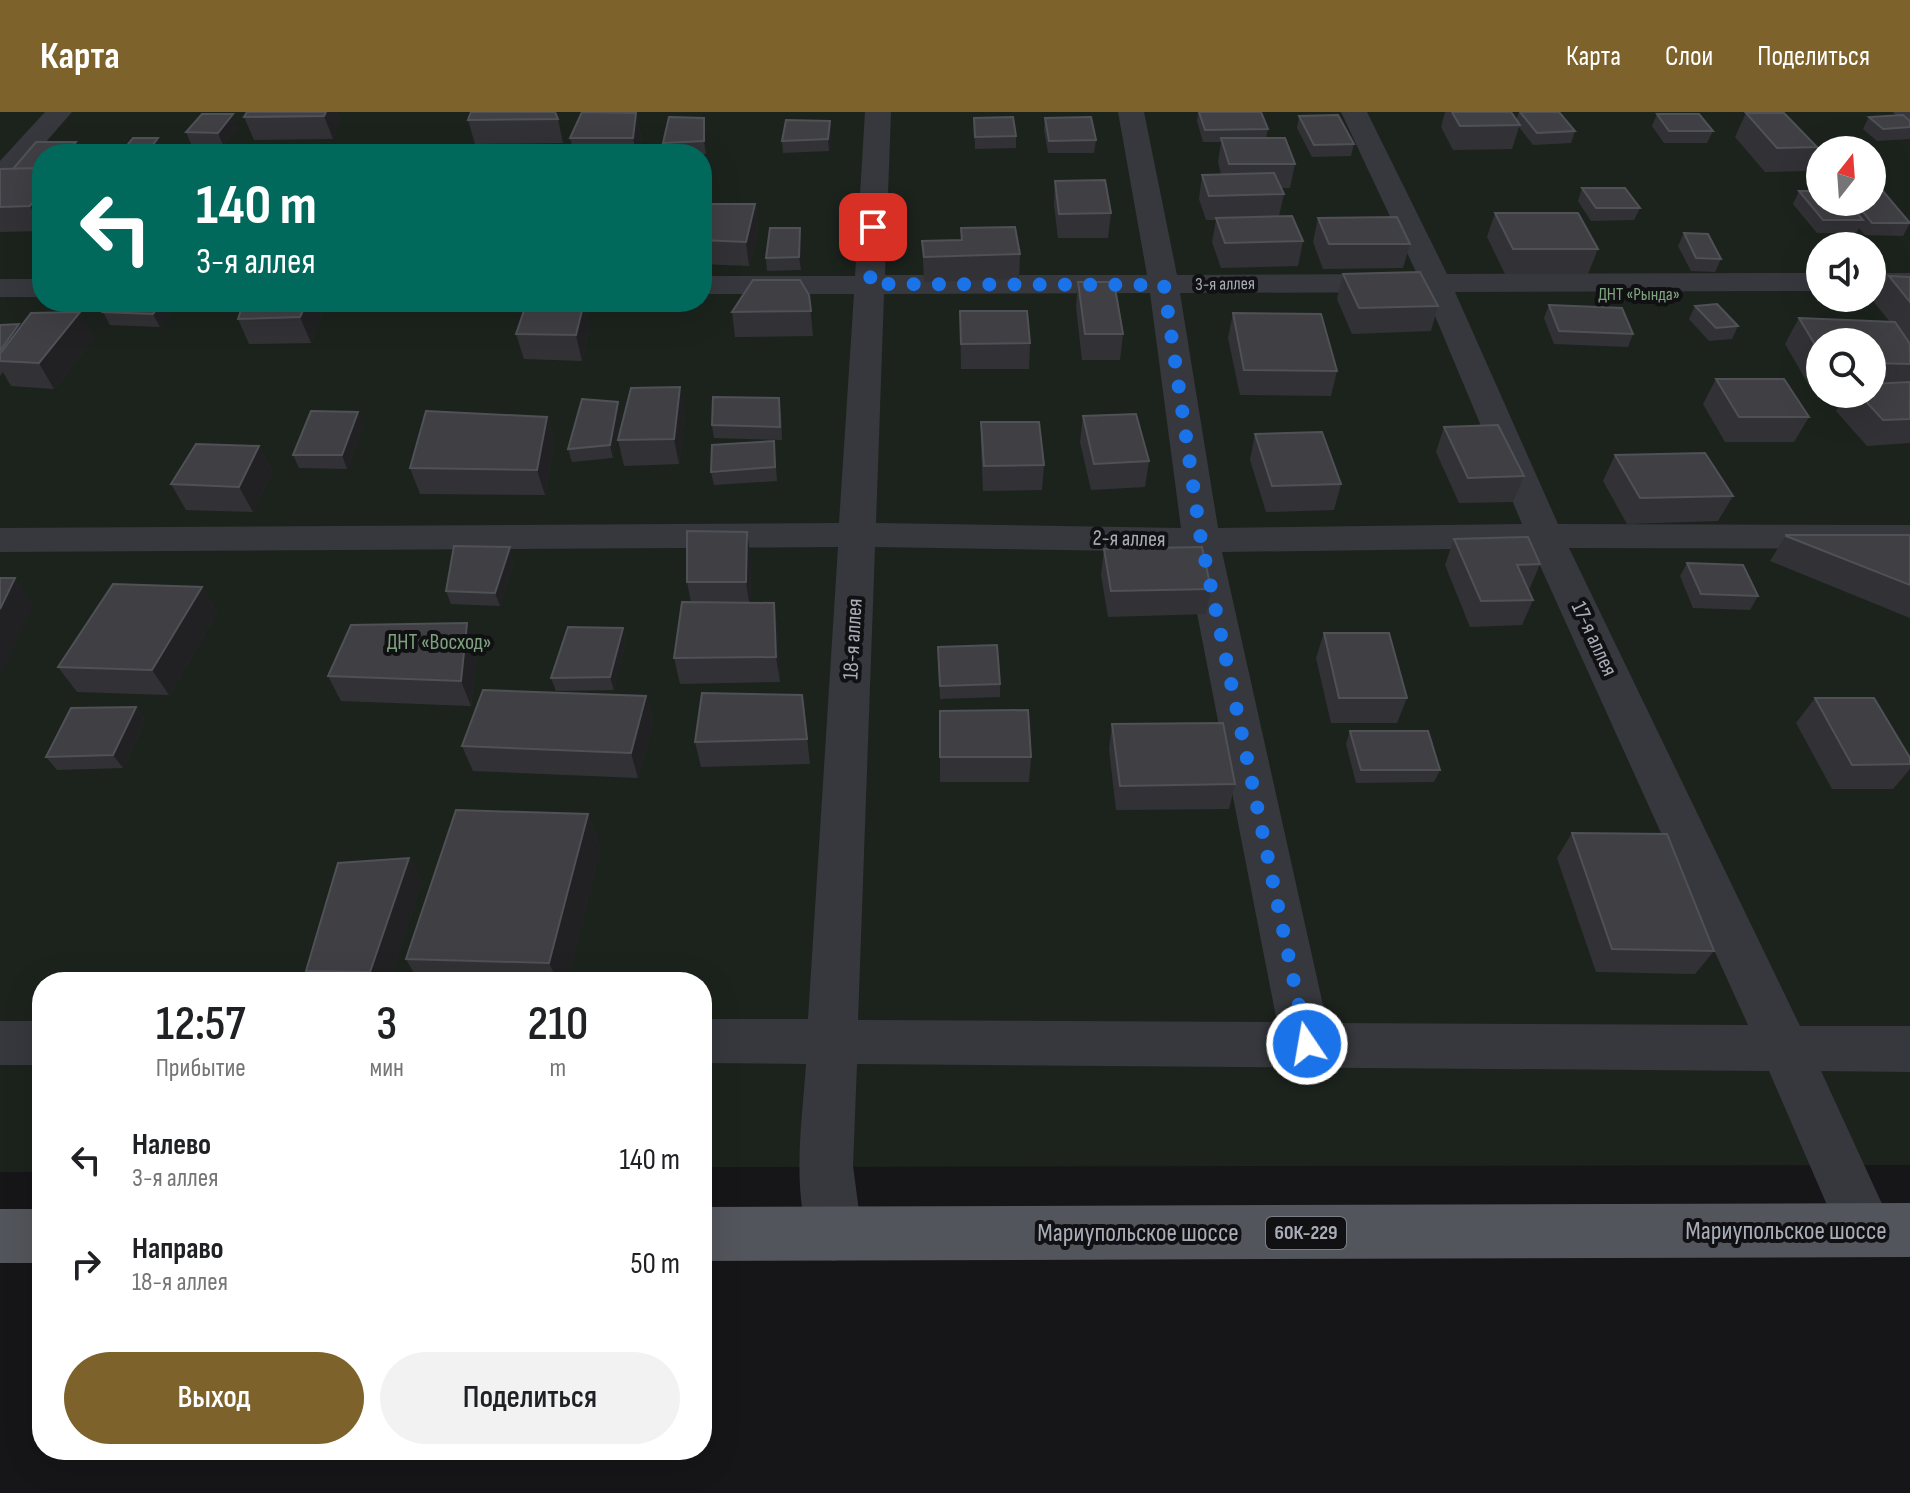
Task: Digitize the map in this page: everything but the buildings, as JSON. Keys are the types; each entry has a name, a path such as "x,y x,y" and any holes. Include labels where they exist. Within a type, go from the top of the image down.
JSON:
{"main road":[{"name":"Мариупольское шоссе","path":"712,1234 1888,1230"},
{"path":"0,1236 32,1236"}],"street":[{"path":"0,177 59,112"},
{"name":"18-я аллея","path":"834,1234 826,1166 878,112"},
{"path":"1131,112 1164,285 1201,540 1307,1044"},
{"name":"17-я аллея","path":"1354,112 1436,282 1545,536 1839,1165 1888,1230"},
{"name":"3-я аллея","path":"712,285 1806,282"},
{"path":"1886,282 1910,282"},
{"path":"0,288 32,288"},
{"name":"2-я аллея","path":"0,540 858,535 1201,540 1545,536 1910,537"},
{"path":"712,1041 1910,1049"},
{"path":"0,1043 32,1043"}],"green space":[{"path":"0,112 1910,112 1910,1165 712,1167 712,972 32,972 32,1172 0,1172"}],"route":[{"path":"873,227 870,284 1164,285 1201,540 1307,1044"}],"park label":[{"name":"ДНТ «Рында»","path":"1639,294"},
{"name":"ДНТ «Восход»","path":"439,642"}]}
